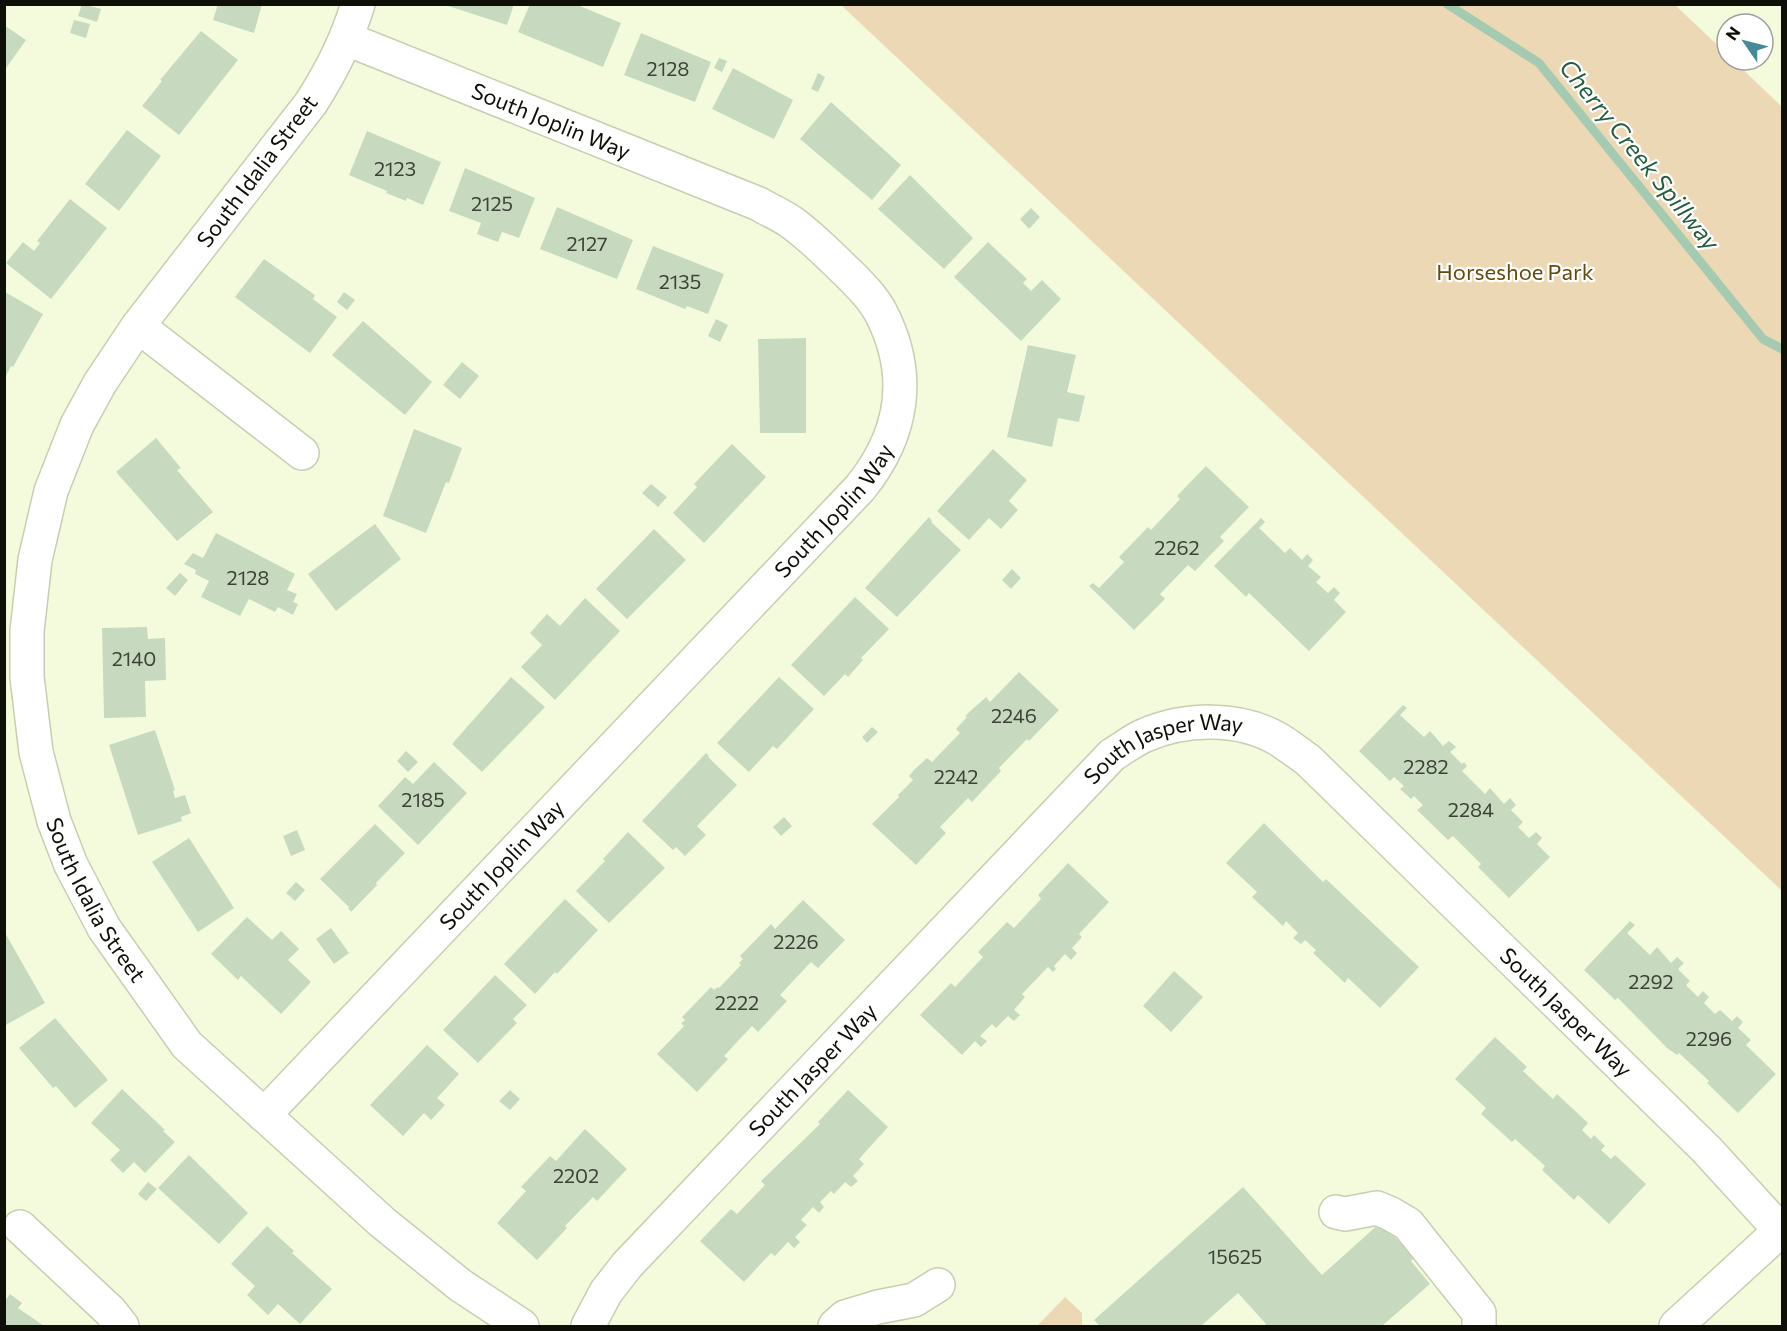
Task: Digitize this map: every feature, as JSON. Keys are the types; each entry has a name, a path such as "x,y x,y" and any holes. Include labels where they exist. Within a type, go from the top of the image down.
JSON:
{"street":[{"name":"South Idalia Street","path":"358,4 347,39 330,73 310,103 138,326 100,383 77,425 51,491 35,560 27,631 16,678 54,821 71,865 104,928 187,1045 423,1257 522,1326"},
{"name":"South Joplin Way","path":"264,1115 860,488 875,470 891,438 900,403 901,380 894,344 880,311 867,292 818,244 790,222 759,204 347,39"},
{"path":"138,326 302,453"},
{"name":"South Jasper Way","path":"588,1326 606,1292 627,1265 1112,755 1142,737 1170,726 1205,722 1244,726 1276,738 1308,760 1707,1150 1782,1230"},
{"path":"1336,1212 1346,1214 1377,1208 1408,1224 1479,1313 1479,1326"},
{"path":"20,1227 110,1311 122,1326"},
{"path":"1676,1326 1782,1230"},
{"path":"835,1326 845,1317 878,1307 914,1300 938,1285"}],"green space":[{"name":"Horseshoe Park","path":"841,5 1675,5 1715,43 1715,72 1746,72 1782,107 1782,891"},
{"path":"1065,1297 1082,1313 1082,1326 1037,1326"}],"building":[{"path":"82,4 101,9 97,22 78,16"},
{"path":"218,4 262,4 254,33 213,20"},
{"path":"442,4 514,4 507,25"},
{"path":"530,4 575,4 621,23 603,67 518,32"},
{"path":"74,20 90,24 86,38 70,33"},
{"path":"4,25 26,40 4,71"},
{"path":"201,31 238,60 179,135 142,106 162,81 160,80"},
{"path":"641,33 711,62 695,102 624,75"},
{"path":"719,58 727,61 722,72 714,68"},
{"path":"733,68 793,100 774,139 712,109"},
{"path":"818,73 825,77 818,92 811,89"},
{"path":"831,102 901,165 872,200 800,139"},
{"path":"127,130 161,156 119,211 85,184"},
{"path":"367,131 441,162 423,205 386,193 387,191 349,175"},
{"path":"465,168 535,198 519,238 502,232 498,242 477,234 481,223 449,211"},
{"path":"910,175 973,238 944,269 878,209"},
{"path":"70,199 107,228 51,299 6,263 23,242 34,251 40,243 37,241"},
{"path":"557,207 633,240 617,279 540,249"},
{"path":"1031,208 1040,217 1029,229 1020,219"},
{"path":"988,242 1027,279 1023,283 1031,291 1042,280 1061,299 1021,341 954,277"},
{"path":"653,246 724,274 708,314 687,306 685,309 636,289"},
{"path":"264,259 315,295 313,299 337,317 310,353 235,297"},
{"path":"5,292 43,314 5,378"},
{"path":"344,292 355,300 347,310 337,302"},
{"path":"716,319 728,325 720,342 708,336"},
{"path":"363,321 432,382 405,415 332,355"},
{"path":"806,338 806,433 760,433 758,339"},
{"path":"1028,345 1076,355 1067,392 1085,396 1079,422 1058,418 1052,447 1007,437"},
{"path":"462,362 479,376 460,399 443,385"},
{"path":"414,429 462,448 426,533 383,516"},
{"path":"156,438 181,468 177,470 213,512 177,541 116,472"},
{"path":"732,444 766,477 704,543 673,513 697,487 694,484"},
{"path":"993,449 1027,480 1009,501 1018,510 1001,529 989,518 969,540 937,511"},
{"path":"1206,466 1249,507 1220,537 1224,541 1195,571 1188,565 1160,594 1165,599 1134,630 1089,586 1093,583 1099,588 1124,562 1119,557 1148,527 1151,530 1180,499 1177,496"},
{"path":"651,484 667,497 658,507 642,493"},
{"path":"929,517 931,522 961,550 897,617 865,588"},
{"path":"1261,518 1265,522 1259,528 1285,553 1290,548 1302,560 1307,554 1313,560 1308,566 1321,577 1316,582 1328,593 1334,587 1340,593 1334,600 1346,612 1309,651 1249,593 1246,597 1214,566"},
{"path":"375,524 401,559 336,611 308,574"},
{"path":"654,529 686,560 627,619 596,589"},
{"path":"216,533 295,574 287,590 297,594 293,602 298,604 293,615 278,607 275,612 249,599 240,616 201,597 209,581 195,574 196,570 184,564 193,553 203,558"},
{"path":"1012,569 1021,578 1011,589 1002,580"},
{"path":"180,573 188,580 175,596 166,588"},
{"path":"855,597 889,629 861,658 863,660 848,677 845,674 824,696 791,665"},
{"path":"585,598 620,631 555,700 521,667 542,645 530,633 547,614 560,626"},
{"path":"147,627 148,639 165,638 166,680 145,681 146,717 104,718 102,628"},
{"path":"1019,672 1059,710 999,768 1001,771 972,802 968,798 940,827 946,833 916,865 872,824 913,780 909,776 914,770 927,758 932,762 960,733 956,729 967,717 965,716 986,697 990,702"},
{"path":"511,677 545,707 482,772 452,744"},
{"path":"779,677 814,709 777,749 773,746 749,772 717,743"},
{"path":"1403,705 1407,708 1400,715 1424,737 1430,731 1443,746 1449,741 1456,747 1450,752 1467,766 1462,771 1485,794 1490,788 1504,804 1510,798 1516,805 1511,810 1523,822 1518,827 1529,838 1536,832 1542,838 1537,844 1550,857 1509,898 1478,867 1481,864 1453,836 1448,840 1417,810 1423,805 1414,796 1411,799 1400,789 1404,786 1394,777 1390,781 1359,751"},
{"path":"872,727 878,732 867,743 862,737"},
{"path":"155,730 175,790 173,791 175,798 185,795 191,813 181,817 182,821 138,835 109,745"},
{"path":"406,751 418,762 408,772 397,761"},
{"path":"706,753 737,785 697,826 706,835 685,856 676,847 673,850 642,821"},
{"path":"434,762 467,793 418,845 378,806 405,777 413,784"},
{"path":"784,817 792,826 781,836 773,827"},
{"path":"1264,823 1323,882 1326,879 1419,967 1380,1008 1348,978 1345,983 1313,953 1316,950 1305,940 1301,944 1293,938 1298,933 1286,921 1283,926 1252,897 1257,892 1226,863"},
{"path":"375,824 405,853 351,912 349,907 320,879"},
{"path":"297,830 305,850 291,856 283,836"},
{"path":"628,832 665,868 609,923 576,891 605,861 603,859"},
{"path":"189,838 234,908 198,932 152,862"},
{"path":"1068,863 1109,902 1079,934 1082,937 1072,948 1077,953 1071,960 1065,954 1054,966 1056,969 1053,972 1048,967 1022,994 1025,997 1014,1010 1020,1015 1014,1021 1008,1016 996,1028 992,1024 980,1036 987,1041 981,1047 975,1041 962,1055 920,1015 951,983 955,987 983,957 978,952 1007,922 1014,928 1041,899 1038,895"},
{"path":"296,882 305,890 295,901 286,893"},
{"path":"565,899 598,930 535,994 504,964"},
{"path":"803,900 845,940 818,968 811,962 780,995 787,1001 758,1032 752,1026 724,1056 728,1059 697,1092 657,1054 684,1026 681,1024 685,1020 682,1017 711,987 714,990 719,988 741,965 739,963 743,959 740,956 771,924 775,929"},
{"path":"247,917 272,940 281,931 299,949 288,960 311,982 281,1014 241,976 238,980 211,954"},
{"path":"1630,921 1635,925 1627,933 1650,955 1657,947 1671,963 1677,957 1684,963 1678,969 1690,981 1686,985 1698,997 1703,991 1709,997 1704,1003 1715,1014 1720,1010 1732,1021 1737,1016 1743,1022 1738,1028 1751,1040 1746,1045 1776,1074 1738,1113 1679,1053 1677,1055 1667,1048 1618,998 1615,1000 1584,970"},
{"path":"331,928 349,953 334,964 316,939"},
{"path":"4,931 45,1003 4,1026"},
{"path":"1174,971 1203,997 1171,1032 1143,1006"},
{"path":"495,975 527,1005 513,1019 517,1023 478,1063 443,1030"},
{"path":"55,1018 108,1080 75,1108 56,1086 53,1088 19,1048"},
{"path":"1495,1037 1527,1067 1523,1071 1553,1099 1557,1094 1588,1123 1582,1130 1591,1139 1594,1135 1605,1146 1601,1150 1611,1159 1615,1155 1646,1184 1609,1224 1578,1195 1574,1200 1542,1170 1545,1166 1515,1139 1512,1142 1481,1114 1486,1108 1455,1079"},
{"path":"427,1045 459,1074 437,1098 445,1105 431,1120 424,1113 403,1136 370,1105"},
{"path":"122,1089 175,1142 145,1173 134,1162 123,1173 110,1160 120,1150 91,1123"},
{"path":"510,1090 520,1099 510,1110 499,1101"},
{"path":"848,1090 888,1127 859,1159 864,1164 853,1176 858,1181 851,1187 845,1182 834,1194 831,1191 820,1202 824,1207 819,1213 813,1207 801,1220 807,1225 795,1237 800,1242 794,1248 788,1242 775,1256 771,1253 744,1282 700,1241 731,1209 737,1214 765,1185 761,1181 820,1124 818,1122"},
{"path":"585,1129 627,1169 597,1201 593,1197 537,1260 497,1223 526,1191 521,1187 550,1156 556,1161"},
{"path":"189,1155 248,1213 219,1244 158,1188"},
{"path":"148,1182 157,1189 146,1201 138,1194"},
{"path":"1243,1187 1322,1275 1381,1222 1414,1258 1411,1261 1430,1284 1382,1326 1264,1326 1266,1324 1238,1293 1201,1326 1100,1326 1094,1320"},
{"path":"267,1226 294,1251 292,1253 332,1289 300,1324 278,1304 268,1315 247,1295 255,1286 231,1264"},
{"path":"10,1294 22,1303 18,1308 44,1326 4,1326 4,1302"}],"waterway":[{"name":"Cherry Creek Spillway","path":"1447,4 1539,63 1763,339 1782,349"}]}
